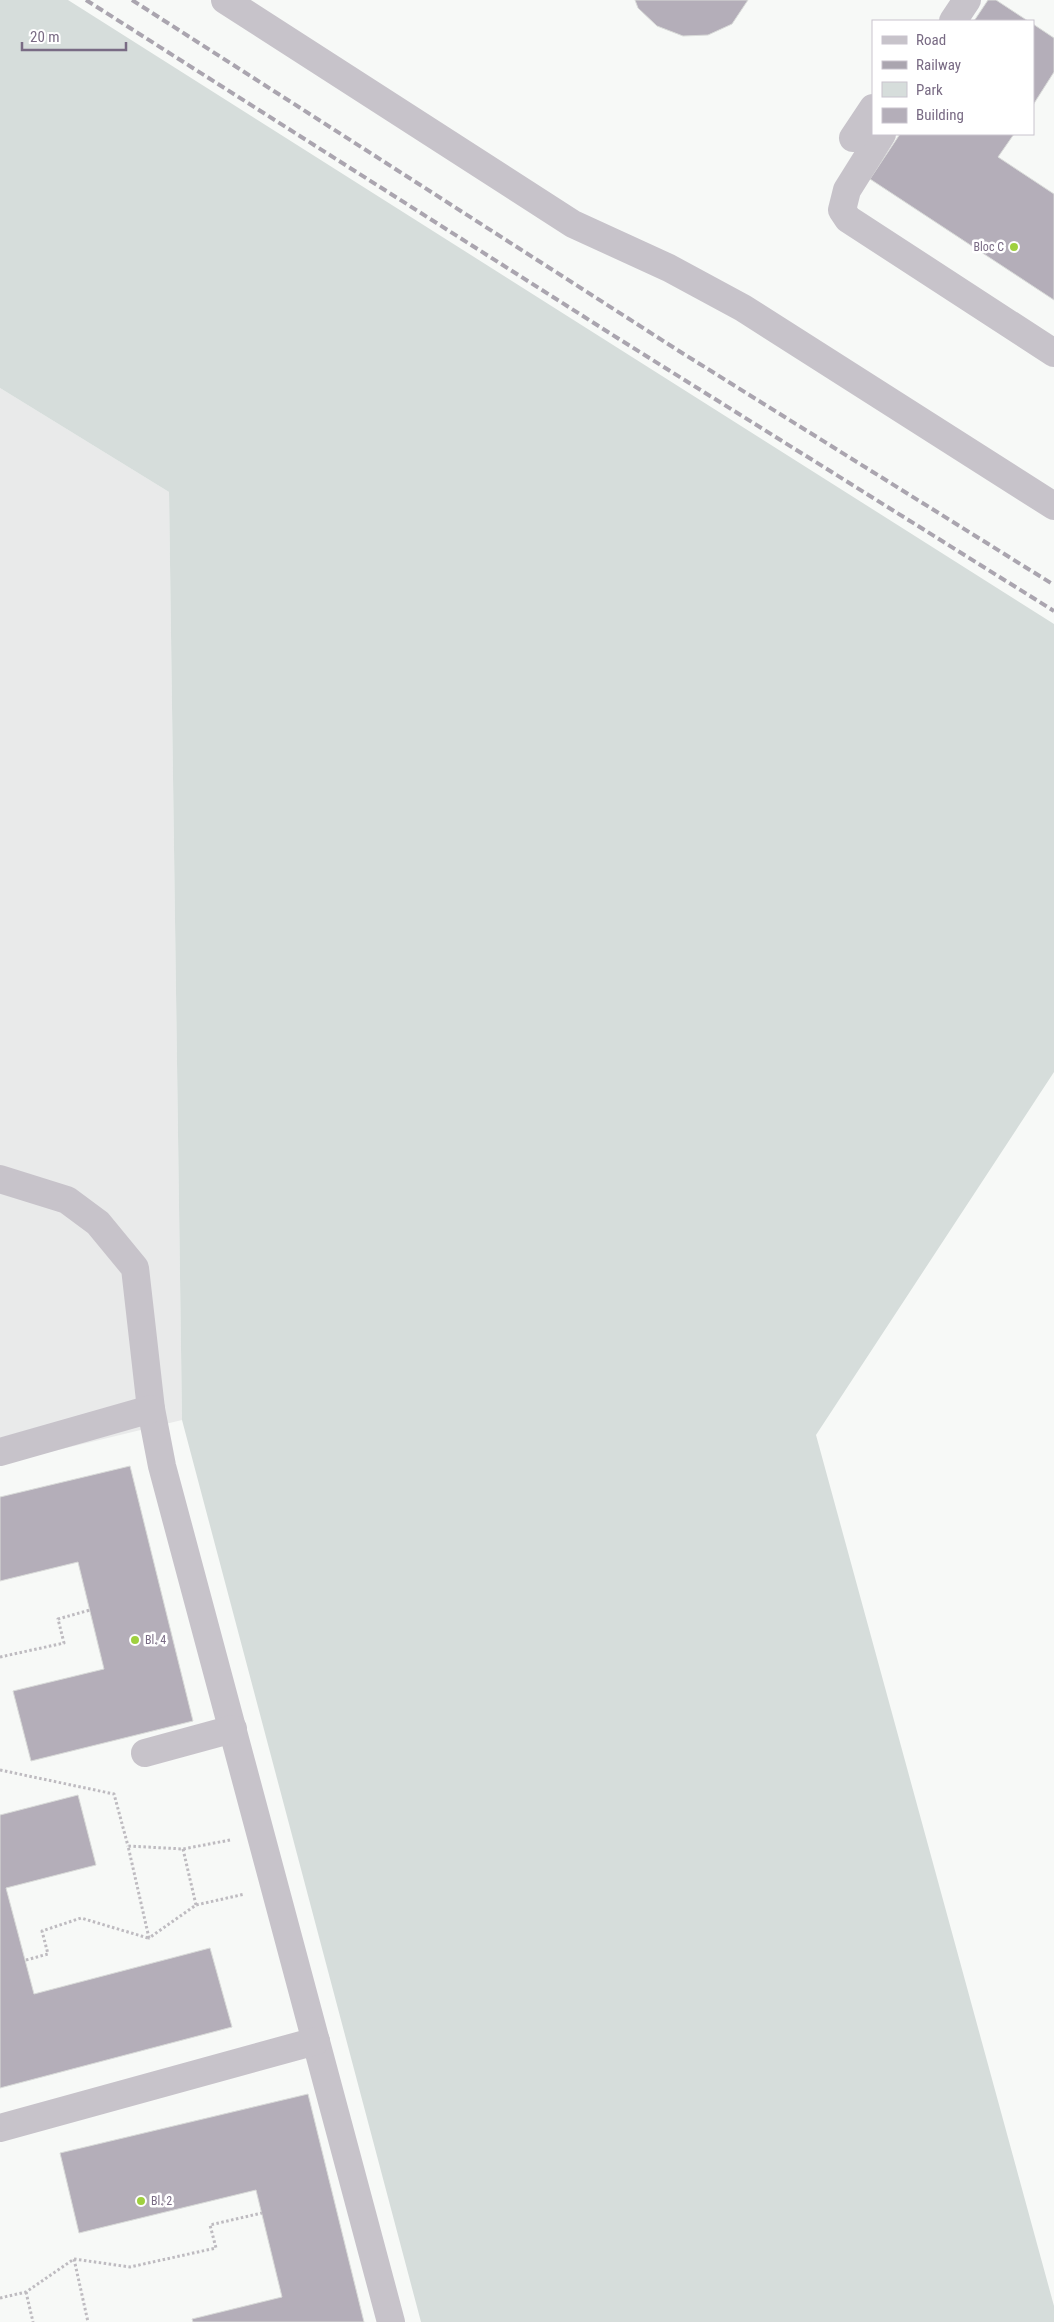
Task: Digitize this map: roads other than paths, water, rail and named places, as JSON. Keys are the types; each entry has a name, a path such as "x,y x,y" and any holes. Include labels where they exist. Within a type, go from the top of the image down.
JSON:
{"street":[{"path":"225,0 573,224 669,268 743,308 1054,506"},
{"path":"954,20 967,0"},
{"path":"853,138 872,110"},
{"path":"881,135 847,190 842,210 848,219 1054,353"},
{"path":"0,1179 67,1200 98,1223 135,1268 151,1409 162,1466 391,2322"},
{"path":"0,1452 151,1409"},
{"path":"145,1753 233,1728"},
{"path":"0,2128 316,2041"}],"railway":[{"path":"86,0 619,339 1054,611"},
{"path":"132,0 679,351 1054,585"}],"place":[{"name":"Bloc C","path":"1014,247"},
{"name":"Bl. 4","path":"135,1640"},
{"name":"Bl. 2","path":"141,2201"}]}
